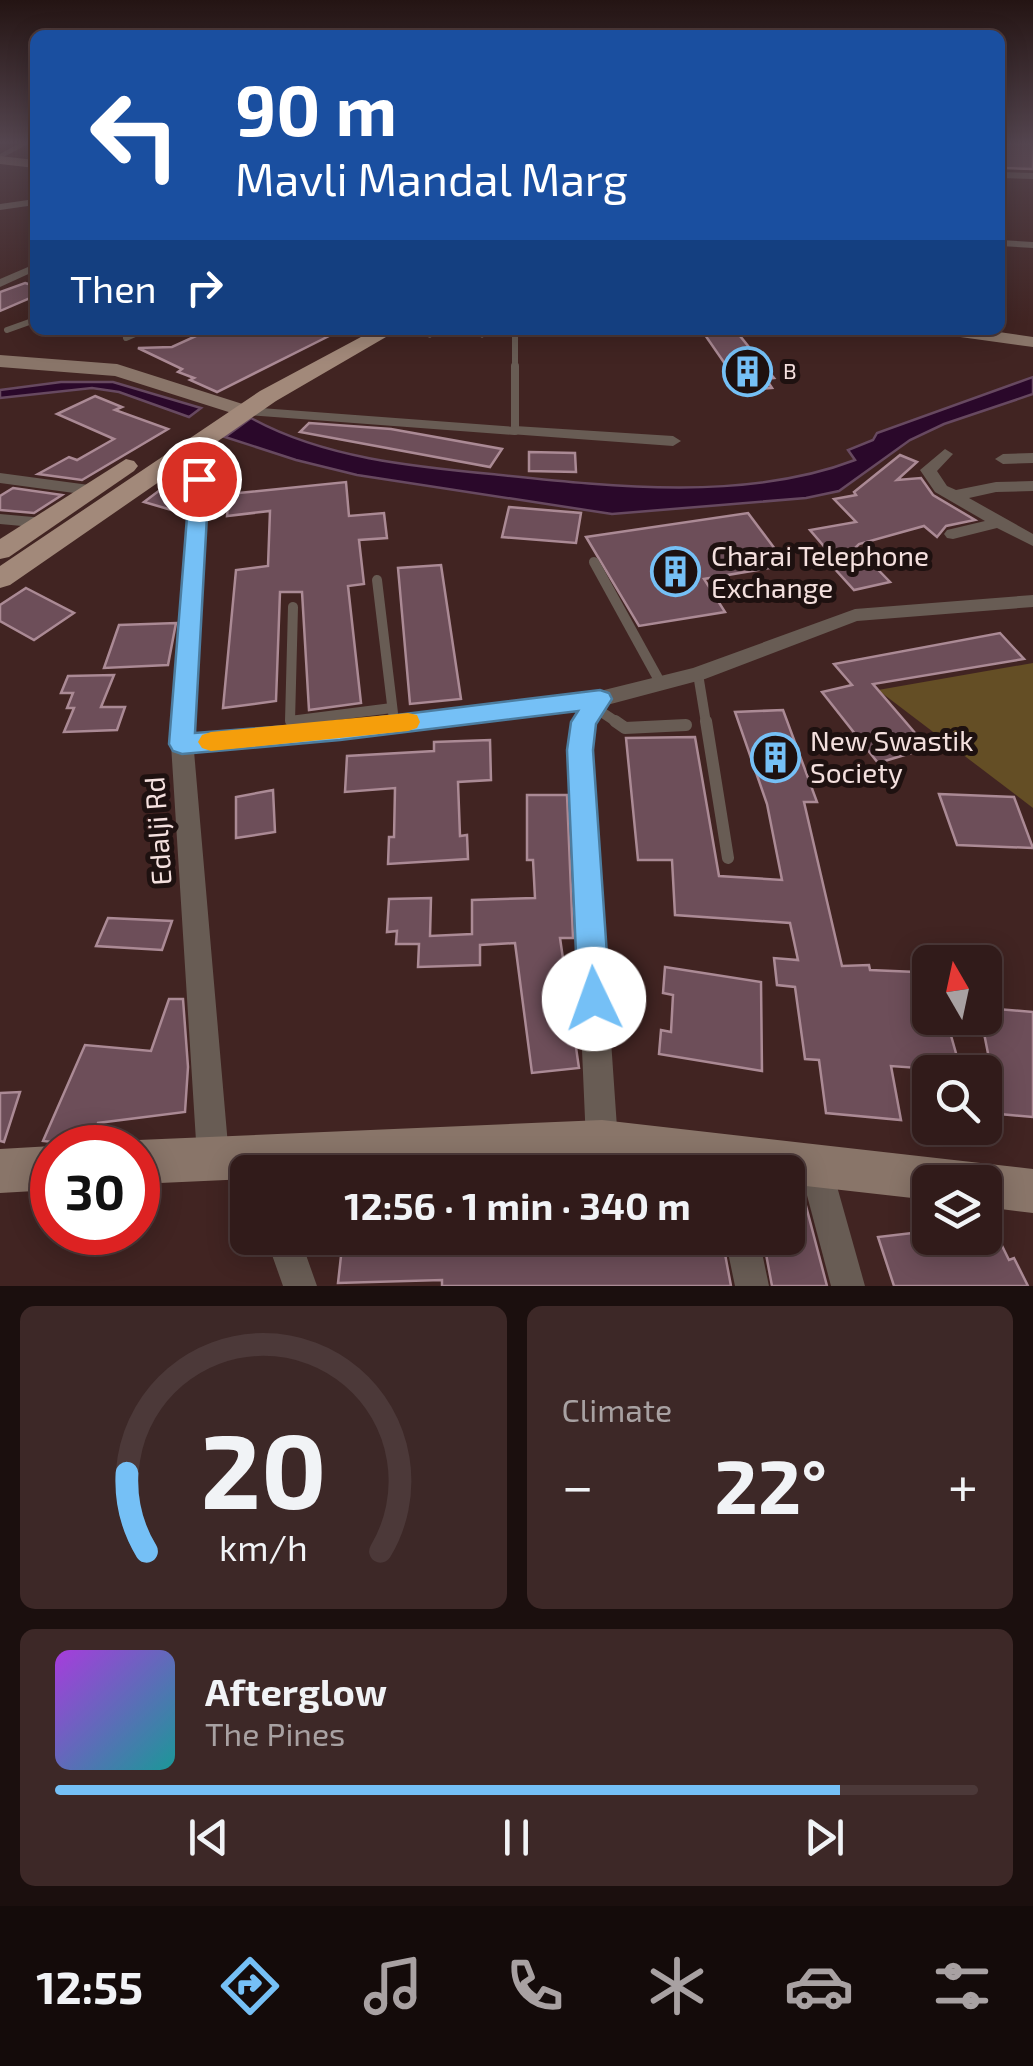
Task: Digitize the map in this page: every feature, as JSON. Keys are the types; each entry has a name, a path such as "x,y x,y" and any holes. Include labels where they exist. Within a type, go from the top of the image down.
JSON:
{"main road":[{"path":"0,566 223,403 353,335"},
{"path":"0,550 44,523 202,442 246,411 379,335"},
{"path":"0,580 93,500"}],"street":[{"path":"1005,243 1033,244"},
{"path":"0,283 30,273"},
{"path":"982,335 1033,342"},
{"path":"0,362 74,364 117,370 246,411"},
{"path":"515,431 672,441"},
{"name":"Edalji Rd","path":"202,442 182,744 242,1155"},
{"path":"945,454 928,470 941,490 1033,541"},
{"path":"1003,459 1033,458"},
{"path":"0,478 93,500"},
{"path":"952,496 996,487 1033,486"},
{"path":"0,518 44,523"},
{"path":"953,534 996,522"},
{"path":"182,744 393,716 597,703 698,674 855,614 1033,601"},
{"path":"597,703 584,722 580,750 602,1142"},
{"path":"356,1155 602,1142 676,1155"},
{"path":"160,1162 230,1161"},
{"path":"805,1165 912,1176"},
{"path":"814,1165 848,1286"},
{"path":"0,1171 30,1169"},
{"path":"1002,1187 1033,1191"},
{"path":"289,1255 300,1286"},
{"path":"746,1255 752,1286"}],"lane":[{"path":"7,330 30,322"},
{"path":"126,338 133,335"},
{"path":"246,411 515,431 515,335"},
{"path":"594,562 660,682"},
{"path":"293,606 290,721 393,716 377,580"},
{"path":"698,674 728,858"},
{"path":"597,703 625,728 686,725"}],"shaded area":[{"path":"1033,377 1033,394 944,424 910,440 839,491 806,498 612,514 357,475 225,437 251,418 310,443 405,464 589,483 726,486 814,473 855,460 848,450 873,440 877,433"},
{"path":"61,382 113,382 201,408 189,417 119,392 92,388 0,398 0,390"},
{"path":"1033,663 1033,808 878,690"}],"building":[{"path":"30,284 30,298 0,311 0,292"},
{"path":"198,335 331,335 217,392 178,372 182,369 138,348 172,347"},
{"path":"705,335 740,336 774,378 766,379 772,388 743,390"},
{"path":"95,396 122,407 115,410 168,429 82,480 38,474 69,457 77,460 114,439 57,414"},
{"path":"309,423 391,429 502,449 490,467 300,432"},
{"path":"529,452 575,453 576,472 529,471"},
{"path":"900,455 917,462 897,480 921,478 933,495 975,520 946,526 937,537 924,526 859,544 856,547 890,582 854,590 833,567 840,565 810,530 856,522 834,499 856,495 854,492"},
{"path":"176,478 187,481 186,502 175,511 144,502"},
{"path":"346,482 349,516 384,513 387,538 359,540 364,584 348,586 361,703 309,710 302,592 280,592 276,701 223,708 236,570 268,566 270,511 227,516 229,494"},
{"path":"13,488 62,495 34,513 0,510 0,496"},
{"path":"509,507 581,513 576,543 502,537"},
{"name":"Charai Telephone Exchange","path":"748,513 787,565 704,579 725,612 639,626 586,537"},
{"path":"441,565 461,699 410,704 398,568"},
{"path":"26,588 74,613 34,640 0,621 0,605"},
{"path":"176,623 168,665 104,668 119,625"},
{"path":"1000,633 1024,659 873,684 928,748 878,763 822,692 852,685 834,664"},
{"path":"114,675 101,707 125,707 117,730 64,732 74,708 67,708 73,693 61,693 68,676"},
{"path":"783,710 817,802 804,802 842,966 869,965 870,970 912,972 912,1035 951,1035 956,1055 912,1055 912,1068 891,1066 901,1120 826,1113 819,1060 805,1059 795,987 777,985 774,958 798,960 790,923 675,915 672,860 638,860 626,738 695,737 719,876 782,880 767,804 735,712"},
{"path":"490,740 491,780 458,782 460,836 467,835 468,859 388,864 389,837 394,837 395,788 345,792 347,756 434,751 434,742"},
{"path":"273,790 275,832 236,838 236,797"},
{"path":"939,794 1014,797 1033,848 957,845"},
{"path":"527,795 567,795 573,938 560,938 579,1068 532,1073 515,943 480,945 480,965 418,967 419,944 396,944 397,931 387,932 389,899 431,898 430,936 472,934 472,900 535,898 533,860 527,860"},
{"path":"108,918 172,921 162,950 96,946"},
{"path":"665,967 761,982 762,1071 659,1054 661,1030 671,1032 673,995 663,993"},
{"path":"169,999 183,999 188,1067 185,1112 97,1125 50,1125 85,1045 151,1051"},
{"path":"1002,1009 1033,1012 1033,1117 1002,1114 1002,1055 988,1055 984,1035 1002,1035"},
{"path":"20,1092 4,1142 0,1141 0,1093"},
{"path":"806,1206 827,1286 772,1286 766,1255 805,1255"},
{"path":"912,1233 912,1255 1002,1255 1002,1246 1009,1260 1014,1258 1028,1286 894,1286 878,1237"},
{"path":"341,1255 725,1255 731,1286 442,1286 442,1280 338,1283"}],"slow traffic":[{"path":"211,742 408,722"}],"place":[{"name":"B","path":"748,371"},
{"name":"Charai Telephone Exchange","path":"676,572"},
{"name":"New Swastik Society","path":"775,757"}],"route":[{"path":"199,479 182,744 340,731 600,699 584,722 580,750 594,999"}]}
